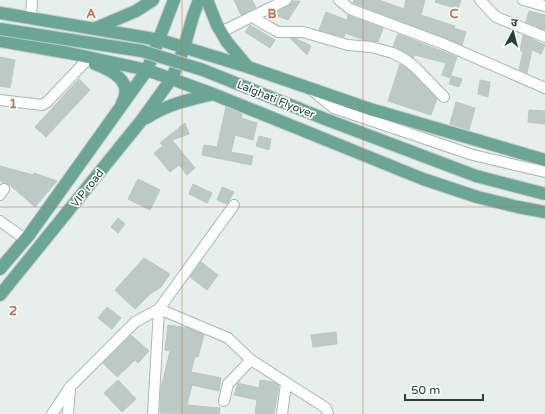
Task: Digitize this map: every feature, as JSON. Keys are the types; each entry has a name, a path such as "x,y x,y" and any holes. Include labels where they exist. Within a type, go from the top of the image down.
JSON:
{"main road":[{"path":"96,28 136,11 153,0"},
{"path":"160,0 173,3"},
{"name":"VIP road","path":"0,295 141,121 172,78 184,48 199,0"},
{"path":"207,0 227,42 248,67"},
{"name":"VIP road","path":"0,269 25,239 101,136 147,70 160,40 173,3"},
{"path":"0,13 160,40 248,67 370,109 545,160"},
{"name":"Lalghati Flyover","path":"0,29 142,51 156,55 203,70 325,119 476,176 545,194"},
{"path":"0,42 70,53 147,70 214,94 423,179 477,197 518,208 545,212"},
{"path":"70,53 115,73 124,84 124,98 101,136"},
{"path":"141,121 164,107 183,100 214,94"}],"street":[{"path":"31,19 32,0"},
{"path":"221,32 286,0"},
{"path":"339,0 350,9 444,44 545,88"},
{"path":"480,0 496,17 545,38"},
{"path":"523,0 545,6"},
{"path":"252,18 278,32 303,32 348,45 371,47 393,53 415,67 444,97"},
{"path":"0,100 42,105 47,102 86,60"},
{"path":"312,90 334,108 473,155 545,172"},
{"path":"52,414 70,387 134,322 159,309 234,206"},
{"path":"0,221 25,239"},
{"path":"159,309 228,338 251,360 286,384 326,408 328,414"},
{"path":"153,414 159,309"},
{"path":"224,401 228,384 251,360"},
{"path":"282,414 286,384"},
{"path":"68,414 70,387"}],"building":[{"path":"234,0 252,0 256,7 241,15"},
{"path":"354,0 379,0 404,9 406,0 425,0 421,15 455,26 454,28 466,32 462,45 353,3"},
{"path":"436,0 461,0 458,9 435,2"},
{"path":"292,1 300,1 288,20 272,14 289,6"},
{"path":"529,11 545,15 545,30 526,22"},
{"path":"326,12 347,20 348,15 383,28 378,42 364,40 345,33 344,37 319,30"},
{"path":"250,25 275,40 270,48 245,32"},
{"path":"398,34 457,57 450,78 442,75 446,63 415,55 413,58 393,46"},
{"path":"523,35 545,45 541,54 532,50 527,73 519,69 523,52 520,51"},
{"path":"290,38 295,38 311,46 307,55"},
{"path":"0,57 15,60 10,88 0,86"},
{"path":"400,64 411,72 437,99 431,115 388,101"},
{"path":"452,76 462,79 459,87 449,84"},
{"path":"79,79 90,90 46,137 35,127"},
{"path":"480,80 490,82 488,97 478,94"},
{"path":"456,102 475,108 469,130 450,124"},
{"path":"226,107 242,114 241,118 257,123 253,140 235,135 231,152 253,156 251,165 202,155 204,145 217,147"},
{"path":"529,110 545,111 545,124 528,122"},
{"path":"185,123 189,134 172,140 195,168 187,175 179,165 170,172 154,153 163,146 160,143"},
{"path":"259,136 271,139 269,150 256,146"},
{"path":"0,166 33,175 34,173 57,181 35,207 11,186 0,181"},
{"path":"138,179 160,190 150,210 128,199"},
{"path":"193,184 212,193 207,203 189,194"},
{"path":"222,187 234,192 227,204 217,200"},
{"path":"118,218 125,224 118,233 111,227"},
{"path":"144,258 170,274 161,287 150,294 135,309 115,290"},
{"path":"201,262 218,275 207,290 190,277"},
{"path":"107,307 121,318 112,329 98,318"},
{"path":"168,325 188,328 204,335 198,357 195,356 191,372 221,378 219,391 192,385 187,405 220,408 219,414 160,413 161,388 170,351 165,350"},
{"path":"336,332 337,344 313,347 311,335"},
{"path":"131,335 149,351 138,363 135,360 117,377 103,363"},
{"path":"118,380 136,399 122,412 104,393"},
{"path":"260,380 273,382 279,385 274,414 255,414 257,400 234,395 238,383 259,388"}]}
